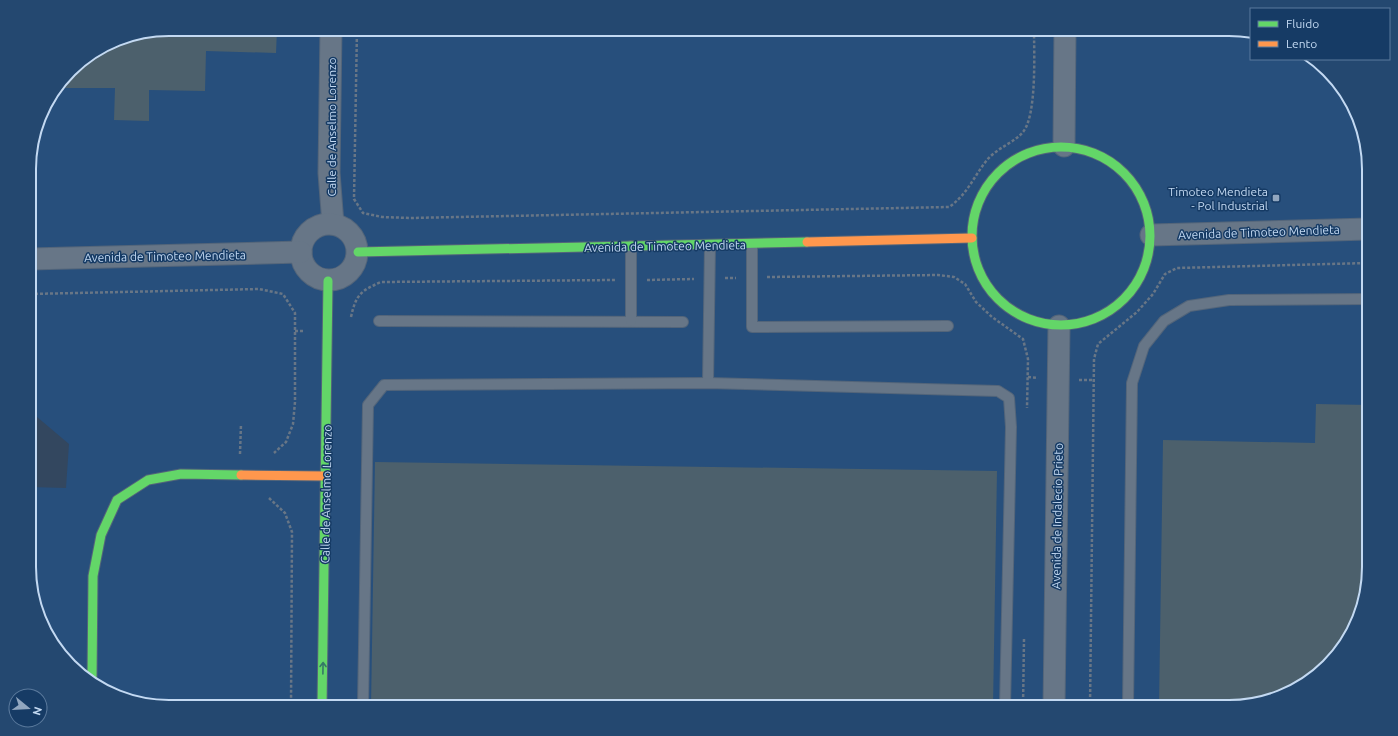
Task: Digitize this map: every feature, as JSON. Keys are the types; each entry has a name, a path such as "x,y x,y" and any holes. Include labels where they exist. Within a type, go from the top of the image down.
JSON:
{"street":[{"name":"Calle de Anselmo Lorenzo","path":"331,36 329,173 333,224"},
{"path":"1064,146 1065,36"},
{"path":"1064,146 1087,150 1108,159 1125,173 1139,192 1148,212 1151,235 1149,256 1142,275 1131,292 1117,307 1099,317 1080,324 1059,326 1037,323 1016,314 998,300 984,282 975,260 972,238 974,214 984,191 998,172 1018,158 1040,149 1064,146"},
{"path":"333,224 343,228 350,234 356,242 358,252 355,263 349,273 339,279 328,281 315,276 305,266 301,252 305,237 317,227 333,224"},
{"name":"Avenida de Timoteo Mendieta","path":"1151,235 1362,229"},
{"name":"Avenida de Timoteo Mendieta","path":"358,252 972,238"},
{"name":"Avenida de Timoteo Mendieta","path":"36,259 301,252"},
{"name":"Calle de Anselmo Lorenzo","path":"322,700 328,281"},
{"name":"Avenida de Indalecio Prieto","path":"1054,700 1059,326"},
{"path":"92,676 93,576 101,535 117,500 148,480 181,474 326,476"}],"lane":[{"path":"752,244 752,327 948,326"},
{"path":"708,383 710,245"},
{"path":"631,246 631,321"},
{"path":"1128,700 1132,383 1144,346 1164,321 1189,306 1229,300 1362,299"},
{"path":"380,320 683,322"},
{"path":"363,700 368,405 384,385 708,383 998,391 1009,398 1011,427 1005,700"}],"path":[{"path":"357,36 354,199 363,212 382,217 410,218 949,207 960,200 987,160 1023,132 1030,119 1033,86 1034,36"},
{"path":"1090,700 1094,359 1098,344 1137,312 1153,294 1165,274 1177,268 1362,263"},
{"path":"350,322 355,301 366,289 381,282 938,275 954,277 965,284 976,302 992,317 1023,339 1028,359 1027,416"},
{"path":"36,294 259,289 283,294 295,313 295,402 293,424 286,442 271,456"},
{"path":"263,496 270,498 285,513 292,532 291,700"},
{"path":"1023,700 1024,636"}],"shaded area":[{"path":"151,37 1247,37 1250,38 1250,60 1305,60 1323,75 1335,88 1352,118 1361,151 1361,585 1355,610 1348,626 1340,641 1329,655 1303,678 1272,693 1255,697 1238,700 151,699 126,693 110,686 88,673 63,648 46,618 37,585 36,487 66,488 69,444 36,416 37,151 46,118 58,95 81,69 95,58 118,46"}],"building":[{"path":"169,36 277,36 276,53 206,51 205,91 149,90 149,121 114,120 115,88 63,88 81,69 95,58 118,46 134,41 151,37"},
{"path":"1316,404 1362,405 1361,585 1355,610 1340,641 1317,667 1303,678 1272,693 1238,700 1159,700 1163,440 1315,443"},
{"path":"375,462 997,471 993,700 371,700"}],"traffic: fast":[{"path":"1052,147 1070,147 1103,157 1118,167 1130,179 1140,194 1146,210 1150,227 1150,236 1150,245 1146,262 1140,278 1130,293 1118,305 1103,315 1087,321 1070,325 1052,325 1019,315 1004,305 992,293 982,278 976,262 972,245 972,227 982,194 992,179 1004,167 1019,157 1035,151 1052,147"},
{"path":"358,252 807,242"},
{"path":"322,700 328,281"},
{"path":"92,676 93,576 101,535 117,500 148,480 181,474 241,475"}],"traffic: slow":[{"path":"807,242 972,238"},
{"path":"241,475 326,476"}],"place":[{"name":"Timoteo Mendieta - Pol Industrial","path":"1276,198"}]}
